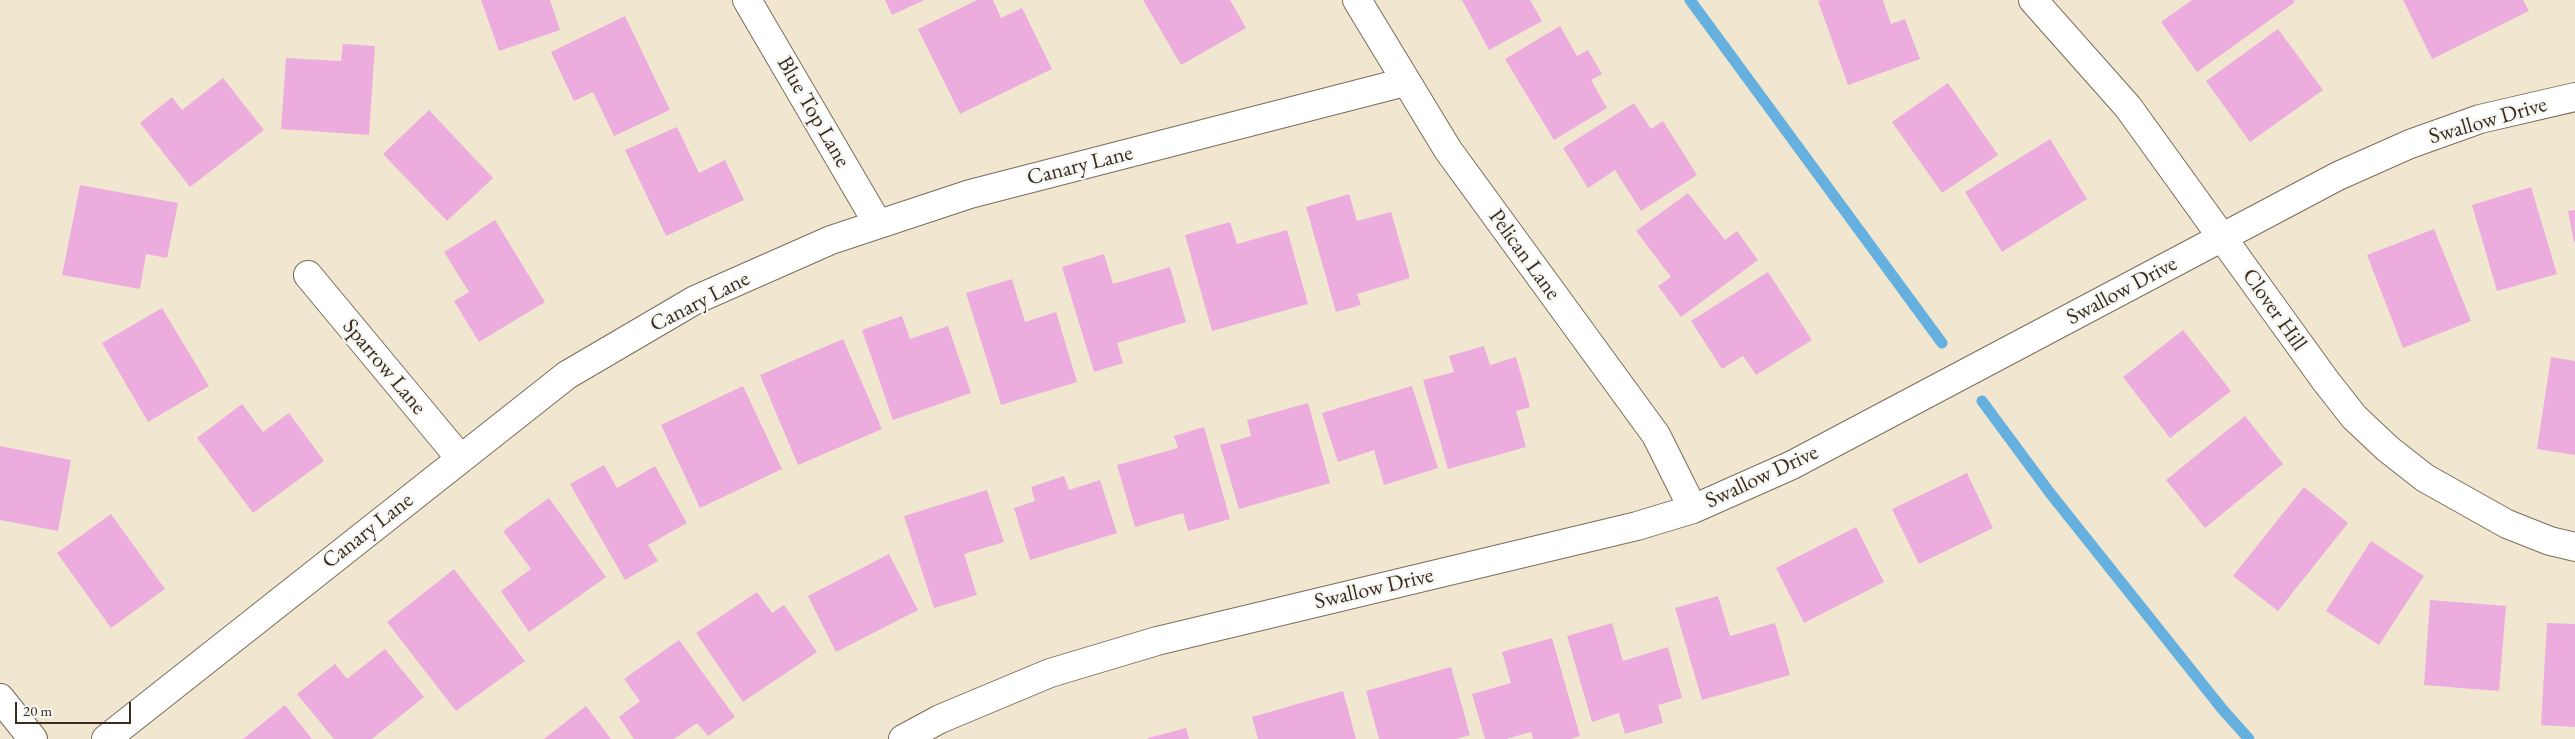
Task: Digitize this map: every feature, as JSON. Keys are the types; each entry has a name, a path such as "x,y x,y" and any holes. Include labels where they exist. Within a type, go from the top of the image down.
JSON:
{"street":[{"name":"Blue Top Lane","path":"747,0 878,224"},
{"name":"Pelican Lane","path":"1357,0 1404,82 1448,150 1656,435 1693,509"},
{"name":"Clover Hill","path":"2033,0 2128,107 2325,380 2354,417 2388,449 2425,478 2506,524 2575,547"},
{"name":"Canary Lane","path":"106,739 567,374 696,300 831,240 970,194 1404,82"},
{"name":"Swallow Drive","path":"903,739 940,719 1050,673 1157,641 1637,526 1693,509 1792,465 2338,176 2410,144 2480,119 2575,97"},
{"name":"Sparrow Lane","path":"308,275 460,458"},
{"path":"0,698 33,739"}],"building":[{"path":"481,0 550,0 560,30 499,51"},
{"path":"885,0 924,0 892,15"},
{"path":"977,0 993,0 1001,18 1022,8 1052,69 960,114 918,29"},
{"path":"1143,0 1230,0 1246,28 1181,65"},
{"path":"1462,0 1530,0 1542,21 1489,50"},
{"path":"1883,0 1891,24 1905,19 1920,59 1848,85 1818,1"},
{"path":"2192,0 2293,0 2295,2 2197,72 2161,22"},
{"path":"2403,0 2523,0 2529,11 2432,59"},
{"path":"625,16 670,110 614,136 593,92 574,101 551,52"},
{"path":"1560,26 1577,56 1588,50 1602,74 1591,80 1607,108 1554,140 1505,59"},
{"path":"2278,29 2323,90 2250,142 2206,81"},
{"path":"343,44 375,46 369,135 281,129 286,58 341,61"},
{"path":"223,78 264,130 190,187 140,123 172,97 182,110"},
{"path":"1948,83 1998,155 1942,193 1892,122"},
{"path":"1634,103 1651,129 1663,121 1697,175 1641,211 1615,170 1588,188 1563,148"},
{"path":"429,110 493,178 447,221 383,154"},
{"path":"677,127 699,173 725,160 744,200 666,236 625,150"},
{"path":"2050,139 2087,199 2002,252 1965,192"},
{"path":"80,185 178,203 167,258 146,254 140,289 62,275"},
{"path":"2531,187 2557,274 2497,291 2472,205"},
{"path":"1688,193 1725,240 1737,231 1758,260 1681,317 1658,286 1671,277 1636,231"},
{"path":"1349,194 1357,221 1391,212 1410,278 1357,294 1361,305 1336,312 1306,207"},
{"path":"2575,210 2575,242 2574,242 2568,211"},
{"path":"495,220 545,302 479,342 454,301 469,292 444,252"},
{"path":"1230,222 1237,244 1287,230 1308,304 1212,331 1185,235"},
{"path":"2434,229 2471,321 2403,348 2367,255"},
{"path":"1104,254 1113,284 1170,267 1186,322 1117,343 1123,363 1094,372 1062,267"},
{"path":"1768,272 1812,340 1756,375 1743,356 1722,369 1691,321"},
{"path":"1012,279 1025,322 1056,312 1077,382 1001,405 966,293"},
{"path":"162,308 209,386 148,422 102,343"},
{"path":"902,316 910,339 948,326 971,393 893,420 862,330"},
{"path":"2183,330 2231,391 2170,438 2123,377"},
{"path":"843,339 882,429 798,465 760,375"},
{"path":"1484,346 1490,365 1516,357 1530,407 1516,411 1526,447 1448,469 1423,380 1454,372 1449,356"},
{"path":"2551,357 2575,361 2575,455 2537,449"},
{"path":"743,386 782,469 700,508 661,425"},
{"path":"1412,386 1438,468 1384,485 1374,450 1338,462 1322,413"},
{"path":"1308,403 1330,483 1239,509 1220,445 1251,436 1247,420"},
{"path":"242,404 263,432 289,413 324,461 253,513 197,438"},
{"path":"2245,416 2283,464 2205,528 2166,480"},
{"path":"1204,427 1230,519 1188,531 1183,513 1135,527 1117,465 1178,448 1174,436"},
{"path":"0,446 71,460 58,531 0,520"},
{"path":"604,465 617,488 655,466 687,523 648,545 658,561 625,580 570,484"},
{"path":"1967,473 1993,528 1919,564 1892,509"},
{"path":"1064,476 1069,490 1100,480 1117,533 1030,560 1014,508 1035,501 1031,487"},
{"path":"2304,487 2348,523 2278,611 2233,576"},
{"path":"987,490 1004,542 964,554 977,595 934,608 904,516"},
{"path":"549,498 606,577 529,632 501,591 531,569 503,531"},
{"path":"111,514 165,589 111,628 57,553"},
{"path":"1856,527 1884,582 1804,623 1776,568"},
{"path":"2371,541 2424,576 2379,645 2326,611"},
{"path":"889,554 918,610 836,652 808,596"},
{"path":"454,569 525,661 456,711 387,622"},
{"path":"757,592 772,613 784,605 817,652 743,702 696,633"},
{"path":"1718,596 1730,636 1775,623 1790,675 1702,700 1675,608"},
{"path":"2430,600 2506,606 2499,691 2424,685"},
{"path":"1612,623 1623,661 1668,647 1682,698 1658,705 1663,723 1625,734 1619,713 1592,722 1567,636"},
{"path":"2547,623 2575,624 2575,727 2541,725"},
{"path":"1552,638 1580,736 1571,739 1533,739 1531,732 1506,739 1485,739 1472,694 1511,683 1502,652"},
{"path":"679,640 735,717 708,736 697,723 674,739 634,739 619,717 640,701 624,679"},
{"path":"385,649 424,697 372,739 334,739 297,694 335,664 347,679"},
{"path":"1451,667 1470,735 1457,739 1379,739 1366,691"},
{"path":"1343,691 1356,739 1258,739 1252,717"},
{"path":"285,705 312,739 243,739"},
{"path":"586,706 611,739 544,739"},
{"path":"1186,728 1189,739 1148,739 1148,738"}],"waterway":[{"path":"1690,0 1942,343"},
{"path":"1982,401 2050,493 2223,710 2249,739"}]}
